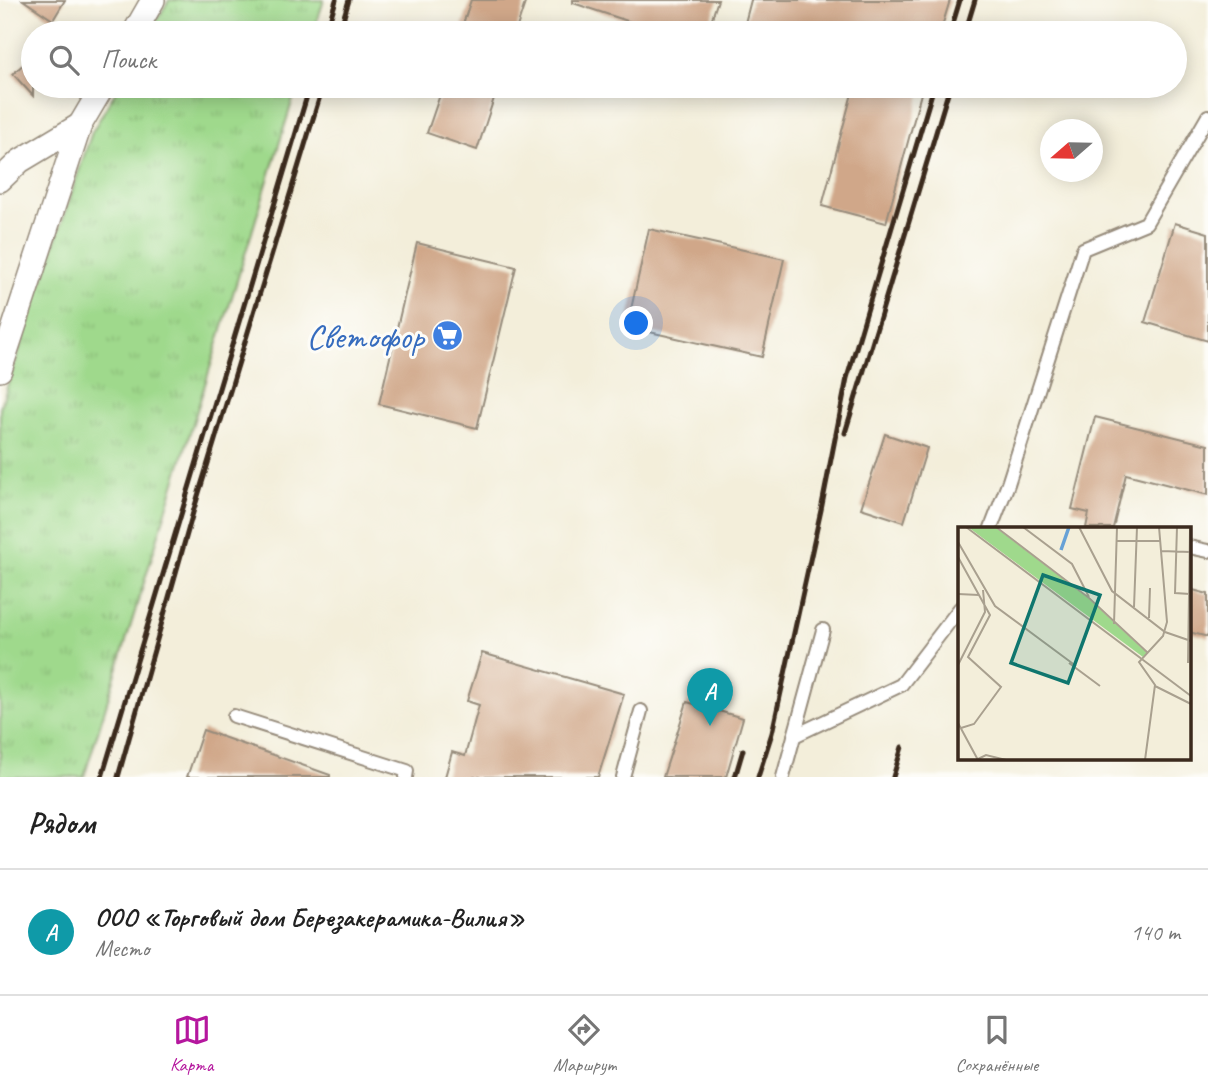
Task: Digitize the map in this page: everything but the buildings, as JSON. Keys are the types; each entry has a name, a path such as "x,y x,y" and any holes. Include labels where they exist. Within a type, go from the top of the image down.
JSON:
{"street":[{"path":"141,21 153,0"},
{"path":"0,370 80,125 96,98"},
{"path":"0,180 20,161 80,125"}],"lane":[{"path":"990,527 1008,484 1083,249 1146,223 1208,116"},
{"path":"1190,547 1208,551"},
{"path":"794,736 901,685 958,611"},
{"path":"783,777 823,630"},
{"path":"623,777 641,711"},
{"path":"234,716 407,771 405,777"}],"green space":[{"path":"169,0 324,0 317,21 156,21"},
{"path":"112,98 293,98 84,777 0,777 0,408 92,132"}],"railway":[{"path":"330,21 336,0"},
{"path":"343,21 349,0"},
{"path":"954,21 960,0"},
{"path":"969,21 975,0"},
{"path":"102,777 306,98"},
{"path":"118,777 194,509 319,98"},
{"path":"758,777 772,733 847,378 930,98"},
{"path":"845,433 946,98"},
{"path":"893,777 902,747"},
{"path":"735,777 743,750"}],"place":[{"name":"Светофор","path":"447,336"},
{"name":"ООО «Торговый дом Березакерамика-Вилия»","path":"710,726"}]}
